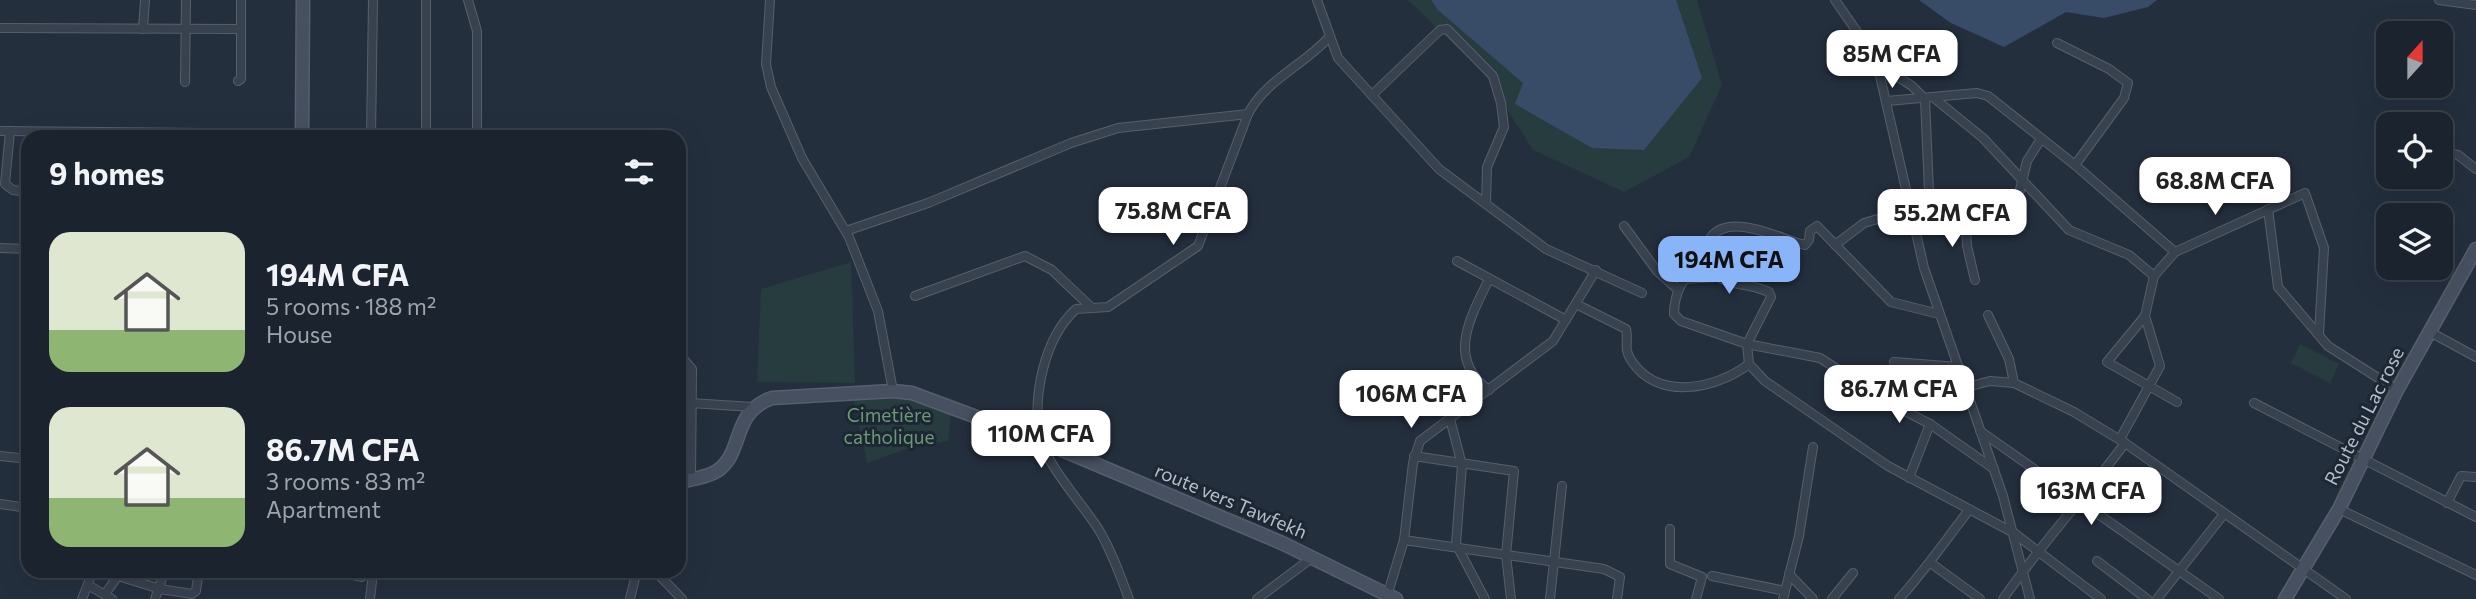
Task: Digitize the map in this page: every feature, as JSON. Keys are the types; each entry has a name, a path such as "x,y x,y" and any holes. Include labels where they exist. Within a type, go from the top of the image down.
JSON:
{"street":[{"path":"143,29 145,0"},
{"path":"185,82 186,0"},
{"path":"238,81 241,79 241,0"},
{"path":"302,130 303,0"},
{"path":"371,130 373,0"},
{"path":"426,0 426,130"},
{"path":"468,0 477,32 477,130"},
{"path":"770,0 766,64 771,87 803,158 846,232 878,311 893,391"},
{"path":"1317,0 1338,58 1420,152 1546,249 1642,293"},
{"path":"1835,0 1875,62 1887,101 1910,212 1940,314 2014,533 2021,572 2030,599"},
{"path":"2439,0 2476,5"},
{"path":"0,29 240,29"},
{"path":"1372,95 1440,30 1447,29 1489,70 1501,103 1504,127 1486,167 1486,204"},
{"path":"1129,599 1110,550 1041,441 1041,389 1047,355 1067,317 1076,309 1108,307 1198,246 1248,114 1259,94 1312,56 1330,36"},
{"path":"2057,43 2109,69 2128,83 2124,97 2075,165"},
{"path":"1875,62 1973,129 2069,230 2129,255 2154,276"},
{"path":"1887,101 1983,93 2075,165 2175,252"},
{"path":"1930,99 1930,214"},
{"path":"846,232 940,198 1071,143 1118,128 1248,114"},
{"path":"0,131 21,131"},
{"path":"10,131 5,184 13,190 21,191"},
{"path":"1835,245 1864,222 1910,212 1965,213 2012,201 2017,198 2027,161 2041,139"},
{"path":"2453,154 2476,169"},
{"path":"2177,402 2107,362 2145,316 2154,276 2175,252 2305,193 2324,248 2319,334"},
{"path":"2268,209 2278,287 2328,346 2349,363 2397,390"},
{"path":"1965,213 1967,246 1975,279"},
{"path":"1624,226 1657,271 1677,289"},
{"path":"1940,314 1891,302 1817,226 1810,231 1805,246 1746,227 1727,226 1711,237 1705,251 1677,289 1674,314 1681,321 1746,344 1820,358 1895,406 1930,424 1994,469"},
{"path":"0,248 21,249"},
{"name":"Route du Lac rose","path":"2285,599 2339,509 2397,390 2476,249"},
{"path":"1705,251 1709,270 1716,277"},
{"path":"915,296 1025,256 1052,270 1092,308"},
{"path":"1457,261 1566,320"},
{"path":"1392,597 1404,540 1414,456 1420,441 1553,341 1596,270"},
{"path":"1685,279 1716,277 1769,292 1771,297 1746,344 1749,364 1765,381 1909,478 2014,533 2101,599"},
{"path":"1489,279 1475,308 1464,354 1474,379 1489,390"},
{"path":"1576,304 1626,329 1624,346 1630,359 1645,378 1666,385 1701,386 1749,364"},
{"path":"1988,315 2009,359 2014,383"},
{"path":"2003,599 2021,572 2082,502 2123,441 2160,366 2145,316"},
{"path":"2430,332 2476,357"},
{"path":"686,362 692,369 686,465"},
{"path":"1894,362 1959,367"},
{"path":"1966,387 1990,381 2014,383 2036,391 2123,441 2346,599"},
{"name":"route vers Tawfekh","path":"753,407 772,398 893,391 930,398 1041,441 1313,557 1392,597"},
{"path":"690,403 753,407"},
{"path":"2255,403 2476,517"},
{"path":"686,480 716,472 726,462 743,421 753,407"},
{"path":"1450,419 1462,465 1458,548 1485,599"},
{"path":"1909,478 1930,424"},
{"path":"1980,431 2219,599"},
{"path":"1712,576 1784,595 1800,536 1813,447"},
{"path":"0,456 21,458"},
{"path":"1414,456 1514,471 1507,519 1506,555 1511,599"},
{"path":"2447,503 2461,476 2476,477"},
{"path":"1550,599 1562,486"},
{"path":"0,504 21,507"},
{"path":"2339,509 2476,575"},
{"path":"1904,597 1932,564 1935,554 1969,510"},
{"path":"2157,599 2224,514"},
{"path":"1670,529 1670,565 1702,577 1696,599"},
{"path":"1404,540 1614,572 1620,577 1617,599"},
{"path":"1257,599 1313,557"},
{"path":"2097,561 2147,599"},
{"path":"1932,564 1980,599"},
{"path":"1832,599 1853,573"},
{"path":"1789,574 1813,599"},
{"path":"82,599 90,578"},
{"path":"88,585 109,597 117,578"},
{"path":"124,578 160,589 195,593 198,578"},
{"path":"155,599 163,578"},
{"path":"370,599 373,578"},
{"path":"630,599 635,578"},
{"path":"662,578 682,599"}],"green space":[{"path":"1408,0 1697,0 1722,85 1689,157 1624,192 1533,150 1483,72"},
{"path":"851,262 855,383 757,382 761,289"},
{"path":"2300,344 2339,364 2330,383 2291,363"},
{"name":"Cimetière catholique","path":"917,399 951,413 948,441 912,447 867,463 854,400"}],"water":[{"path":"1431,0 1676,0 1702,78 1644,150 1592,148 1515,104 1523,83 1438,10"},
{"path":"1919,0 2157,0 2148,7 2104,18 2066,12 2004,47 1951,23"}]}
